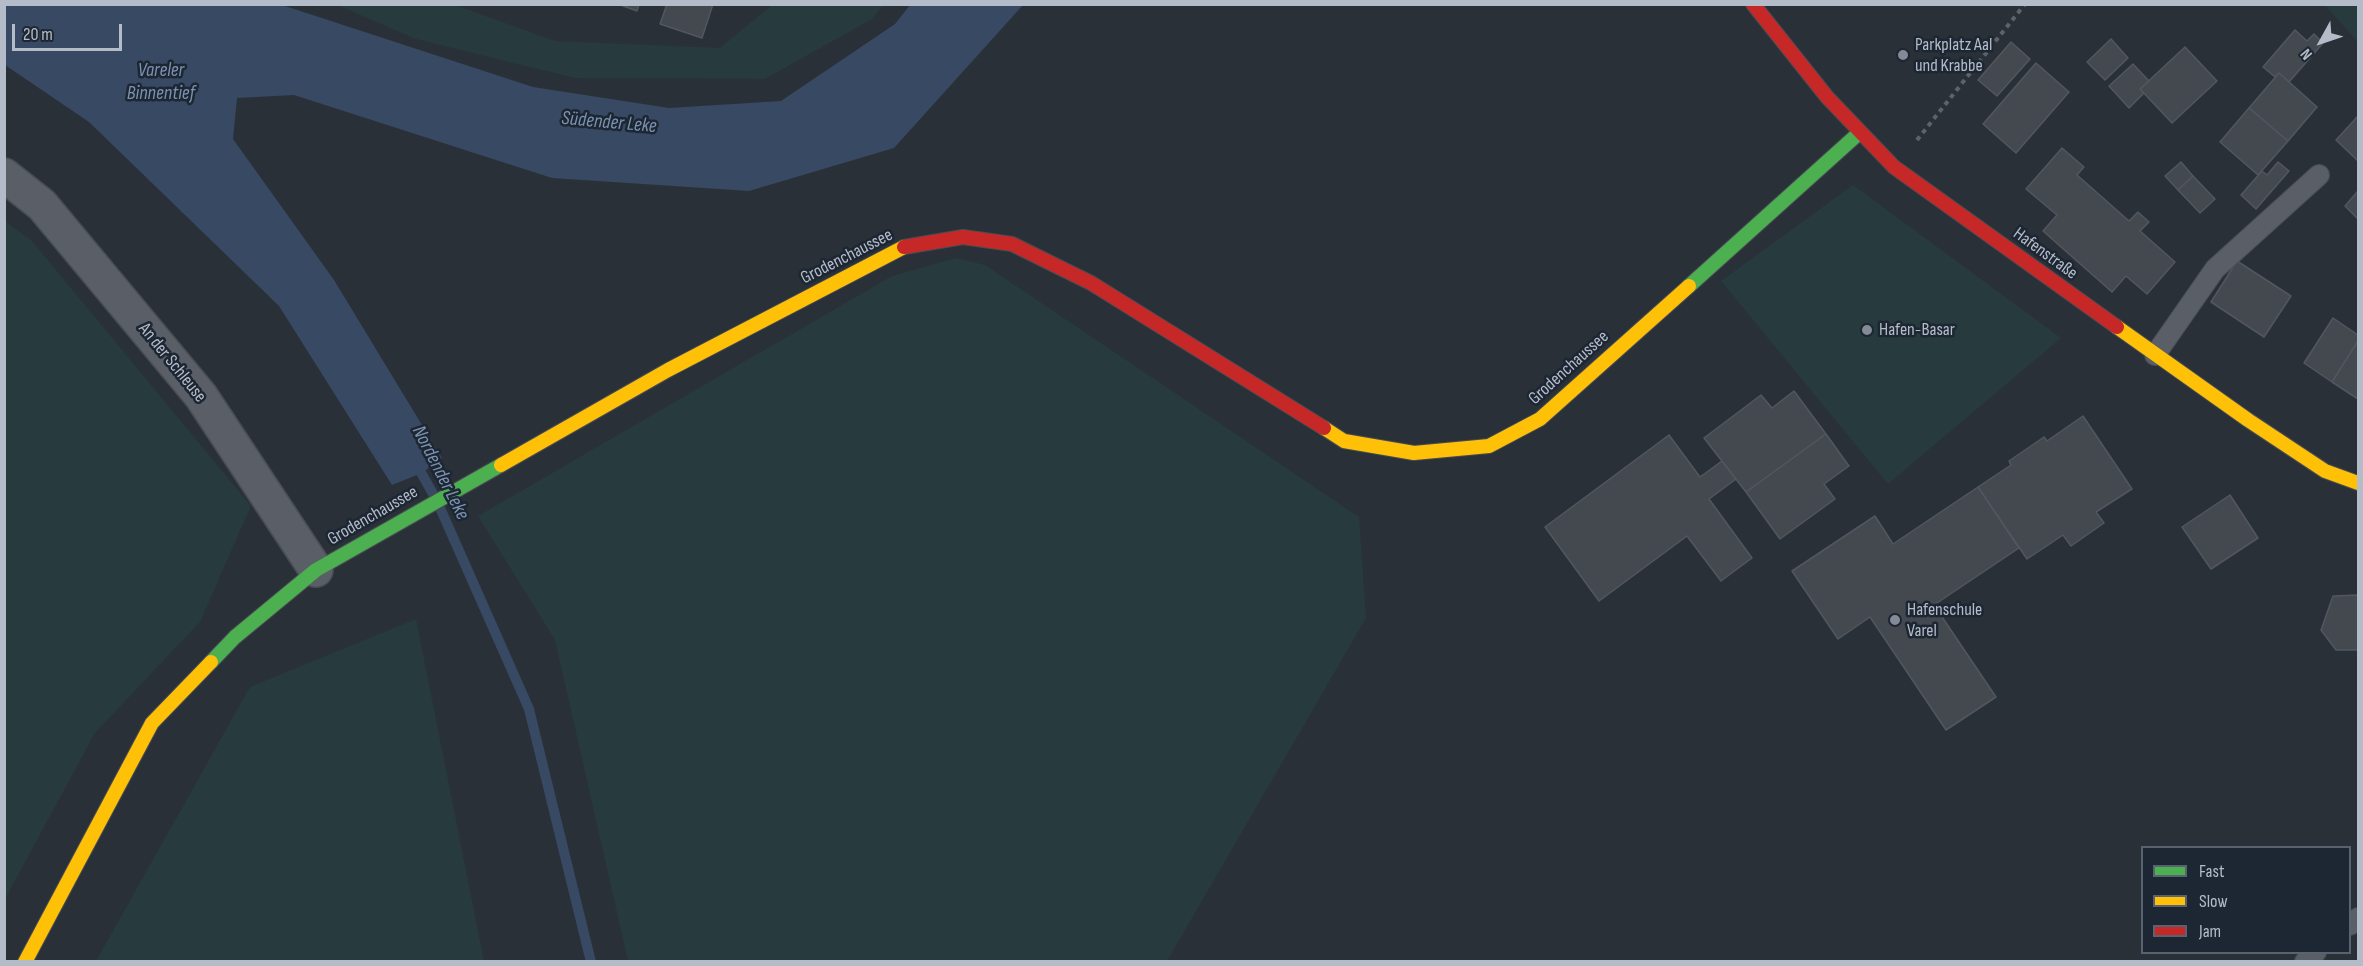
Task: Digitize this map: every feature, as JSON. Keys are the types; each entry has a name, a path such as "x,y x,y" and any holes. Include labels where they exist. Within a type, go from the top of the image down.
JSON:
{"street":[{"name":"Hafenstraße","path":"1753,4 1827,97 1894,167 2155,355 2325,471 2358,483"},
{"name":"Grodenchaussee","path":"25,962 152,723 235,637 316,570 668,369 906,246 963,237 1012,244 1091,283 1344,441 1414,453 1489,446 1540,419 1859,133"},
{"name":"An der Schleuse","path":"4,175 42,205 201,396 316,570"}],"lane":[{"path":"2155,355 2215,269 2319,175"}],"path":[{"path":"1894,167 2025,4"}],"green space":[{"path":"337,5 455,5 555,41 720,48 772,5 883,5 872,19 765,79 575,78 416,39"},
{"path":"2325,5 2358,5 2358,42"},
{"path":"1853,185 2061,338 1888,484 1721,281"},
{"path":"5,221 32,241 251,506 200,622 95,733 5,899"},
{"path":"956,258 985,265 1359,517 1366,618 1167,961 628,961 555,640 478,516 892,276"},
{"path":"416,619 484,961 96,961 250,687"}],"water":[{"name":"Vareler Binnentief","path":"4,5 282,5 533,87 669,108 781,101 895,24 910,5 1023,5 894,148 749,191 552,178 294,95 237,98 233,139 334,280 442,458 422,473 392,485 279,306 89,122 5,65"}],"building":[{"path":"618,4 639,4 637,11"},
{"path":"667,4 713,4 702,38 660,24"},
{"path":"2295,30 2307,41 2314,34 2323,43 2289,82 2279,73 2275,77 2263,67"},
{"path":"2111,39 2128,58 2105,80 2087,62"},
{"path":"2011,42 2030,59 1997,96 1978,80"},
{"path":"2185,47 2217,81 2172,123 2140,89"},
{"path":"2036,63 2069,92 2016,153 1983,124"},
{"path":"2133,64 2149,81 2140,89 2144,93 2129,108 2109,86"},
{"path":"2279,73 2317,107 2288,141 2249,108"},
{"path":"2249,108 2288,141 2258,175 2220,142"},
{"path":"2358,116 2358,161 2336,140"},
{"path":"2062,148 2084,167 2077,175 2129,221 2138,212 2149,222 2140,231 2175,262 2147,294 2126,276 2112,292 2043,231 2057,215 2026,189"},
{"path":"2181,162 2193,176 2178,190 2165,176"},
{"path":"2278,162 2289,171 2256,209 2241,195 2262,171 2267,175"},
{"path":"2193,176 2215,199 2200,213 2178,190"},
{"path":"2358,191 2358,219 2345,206"},
{"path":"2237,261 2291,296 2264,337 2211,302"},
{"path":"2333,318 2358,335 2358,341 2332,382 2304,363"},
{"path":"2358,341 2358,399 2332,382"},
{"path":"1794,391 1826,434 1746,492 1704,438 1761,395 1772,408"},
{"path":"2083,416 2132,489 2096,512 2104,523 2071,546 2063,535 2027,559 1978,487 2011,465 2009,461 2044,437 2047,441"},
{"path":"1826,434 1849,466 1824,484 1835,499 1780,539 1746,492"},
{"path":"1669,435 1700,477 1722,461 1736,479 1709,499 1752,558 1721,581 1687,536 1599,601 1545,527"},
{"path":"1978,487 2019,548 1934,605 1996,697 1946,730 1870,617 1838,639 1792,571 1875,516 1893,544"},
{"path":"2230,495 2258,538 2211,569 2182,527"},
{"path":"2358,595 2358,650 2336,650 2321,630 2333,596"}],"waterway":[{"name":"Nordender Leke","path":"414,460 437,501 529,709 591,962"}],"traffic: fast":[{"path":"1689,286 1859,133"},
{"path":"211,662 235,637 316,570 501,465"}],"traffic: slow":[{"path":"501,465 668,370 904,247"},
{"path":"1324,428 1344,441 1414,453 1489,446 1540,419 1689,286"},
{"path":"2117,327 2248,420 2325,471 2358,483"},
{"path":"25,962 152,723 211,662"}],"traffic: jam":[{"path":"1753,4 1827,97 1894,167 2117,327"},
{"path":"904,247 963,237 1012,244 1091,283 1324,428"}],"place":[{"name":"Parkplatz Aal und Krabbe","path":"1903,55"},
{"name":"Hafen-Basar","path":"1867,330"},
{"name":"Hafenschule Varel","path":"1895,620"}],"water label":[{"name":"Südender Leke","path":"609,123"}]}
